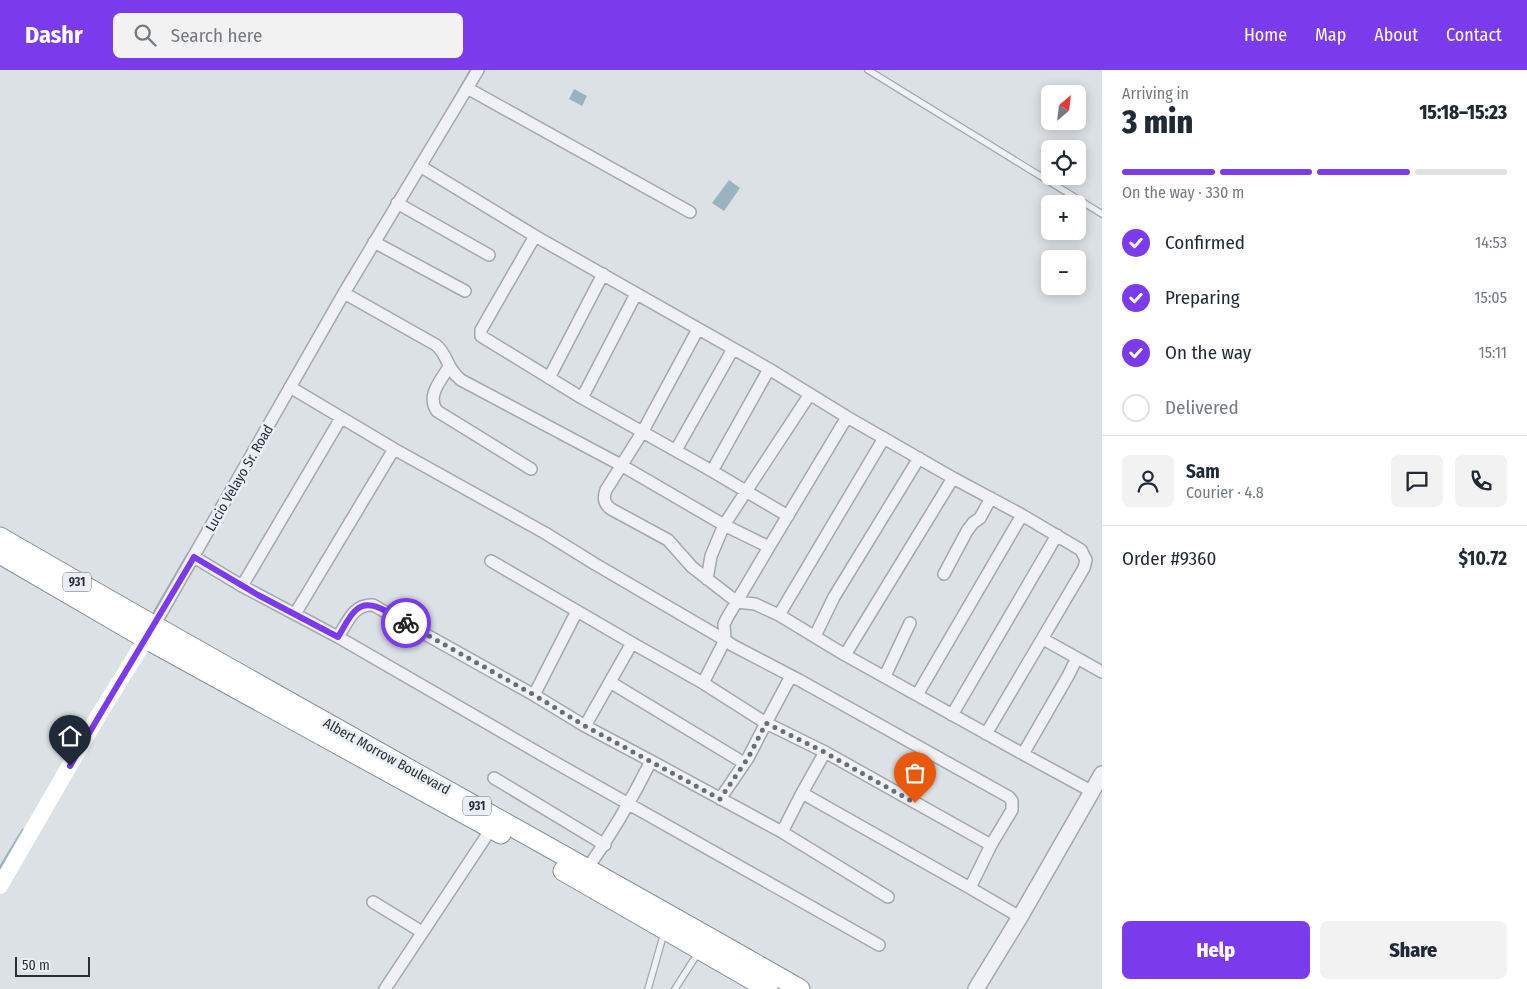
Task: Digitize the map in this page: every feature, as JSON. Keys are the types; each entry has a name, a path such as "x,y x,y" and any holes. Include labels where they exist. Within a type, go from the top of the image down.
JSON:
{"highway":[{"name":"Albert Morrow Boulevard","path":"0,537 150,632 768,989"},
{"name":"Albert Morrow Boulevard","path":"0,554 498,818 800,989"}],"main road":[{"name":"Lucio Velayo Sr. Road","path":"0,886 100,713 150,632"}],"street":[{"name":"Lucio Velayo Sr. Road","path":"150,632 344,292 478,70"},
{"path":"467,88 690,212"},
{"path":"420,166 535,236 1081,550 1086,560 1084,568 986,734"},
{"path":"397,203 489,255"},
{"path":"535,236 480,334 484,339 582,398 643,431 788,516"},
{"path":"374,242 465,291"},
{"path":"549,378 603,274"},
{"path":"344,292 436,344 446,356 453,374 460,380 621,465 724,525 769,547"},
{"path":"582,398 636,294"},
{"path":"698,329 643,431 606,490 604,500 606,505 611,510 668,540 692,568 737,602 755,604 779,614 952,715 1091,791"},
{"path":"676,450 733,349"},
{"path":"449,367 434,391 432,398 433,405 437,411 531,469"},
{"path":"712,471 769,369"},
{"path":"290,387 394,449 545,533 594,564 725,640 1009,797 1012,801 1012,810 991,845 970,888"},
{"path":"707,579 711,556 724,525 810,394"},
{"path":"703,683 725,640 724,624 847,417"},
{"path":"242,586 340,418"},
{"path":"779,614 884,438"},
{"path":"295,614 394,449"},
{"path":"815,636 834,597 919,458"},
{"path":"845,654 953,478"},
{"path":"944,574 967,531 980,518 991,498"},
{"path":"917,695 1022,515"},
{"path":"952,715 1057,535"},
{"path":"194,557 242,586 338,637 556,763 879,945"},
{"path":"491,560 703,683 766,723 824,752 991,845"},
{"path":"338,637 357,609 366,605 373,605 534,695 585,726 782,832 888,897"},
{"path":"534,695 577,611"},
{"path":"885,676 910,623"},
{"path":"1043,638 1102,672"},
{"path":"585,726 632,643"},
{"path":"1023,754 1077,658"},
{"path":"720,799 744,763 791,676"},
{"path":"610,682 744,763"},
{"path":"782,832 824,752"},
{"path":"587,869 605,844 651,761"},
{"path":"976,989 1020,917 1102,774"},
{"path":"494,778 605,844"},
{"path":"802,793 1020,917"},
{"path":"386,989 491,829"},
{"path":"373,902 422,932"}],"lane":[{"path":"868,70 1102,214"},
{"path":"648,989 665,931"},
{"path":"675,989 700,950"}],"water":[{"path":"574,89 587,96 582,106 569,99"},
{"path":"729,180 740,188 724,211 712,203"}],"waterway":[{"path":"459,91 471,70"},
{"path":"155,611 188,554"},
{"path":"0,868 23,830"}],"way so far":[{"path":"406,623 585,726 720,799 748,758 766,723 824,752 915,803"}],"route":[{"path":"70,766 194,557 258,595 338,637 352,614 361,606 373,605 406,623"}]}
